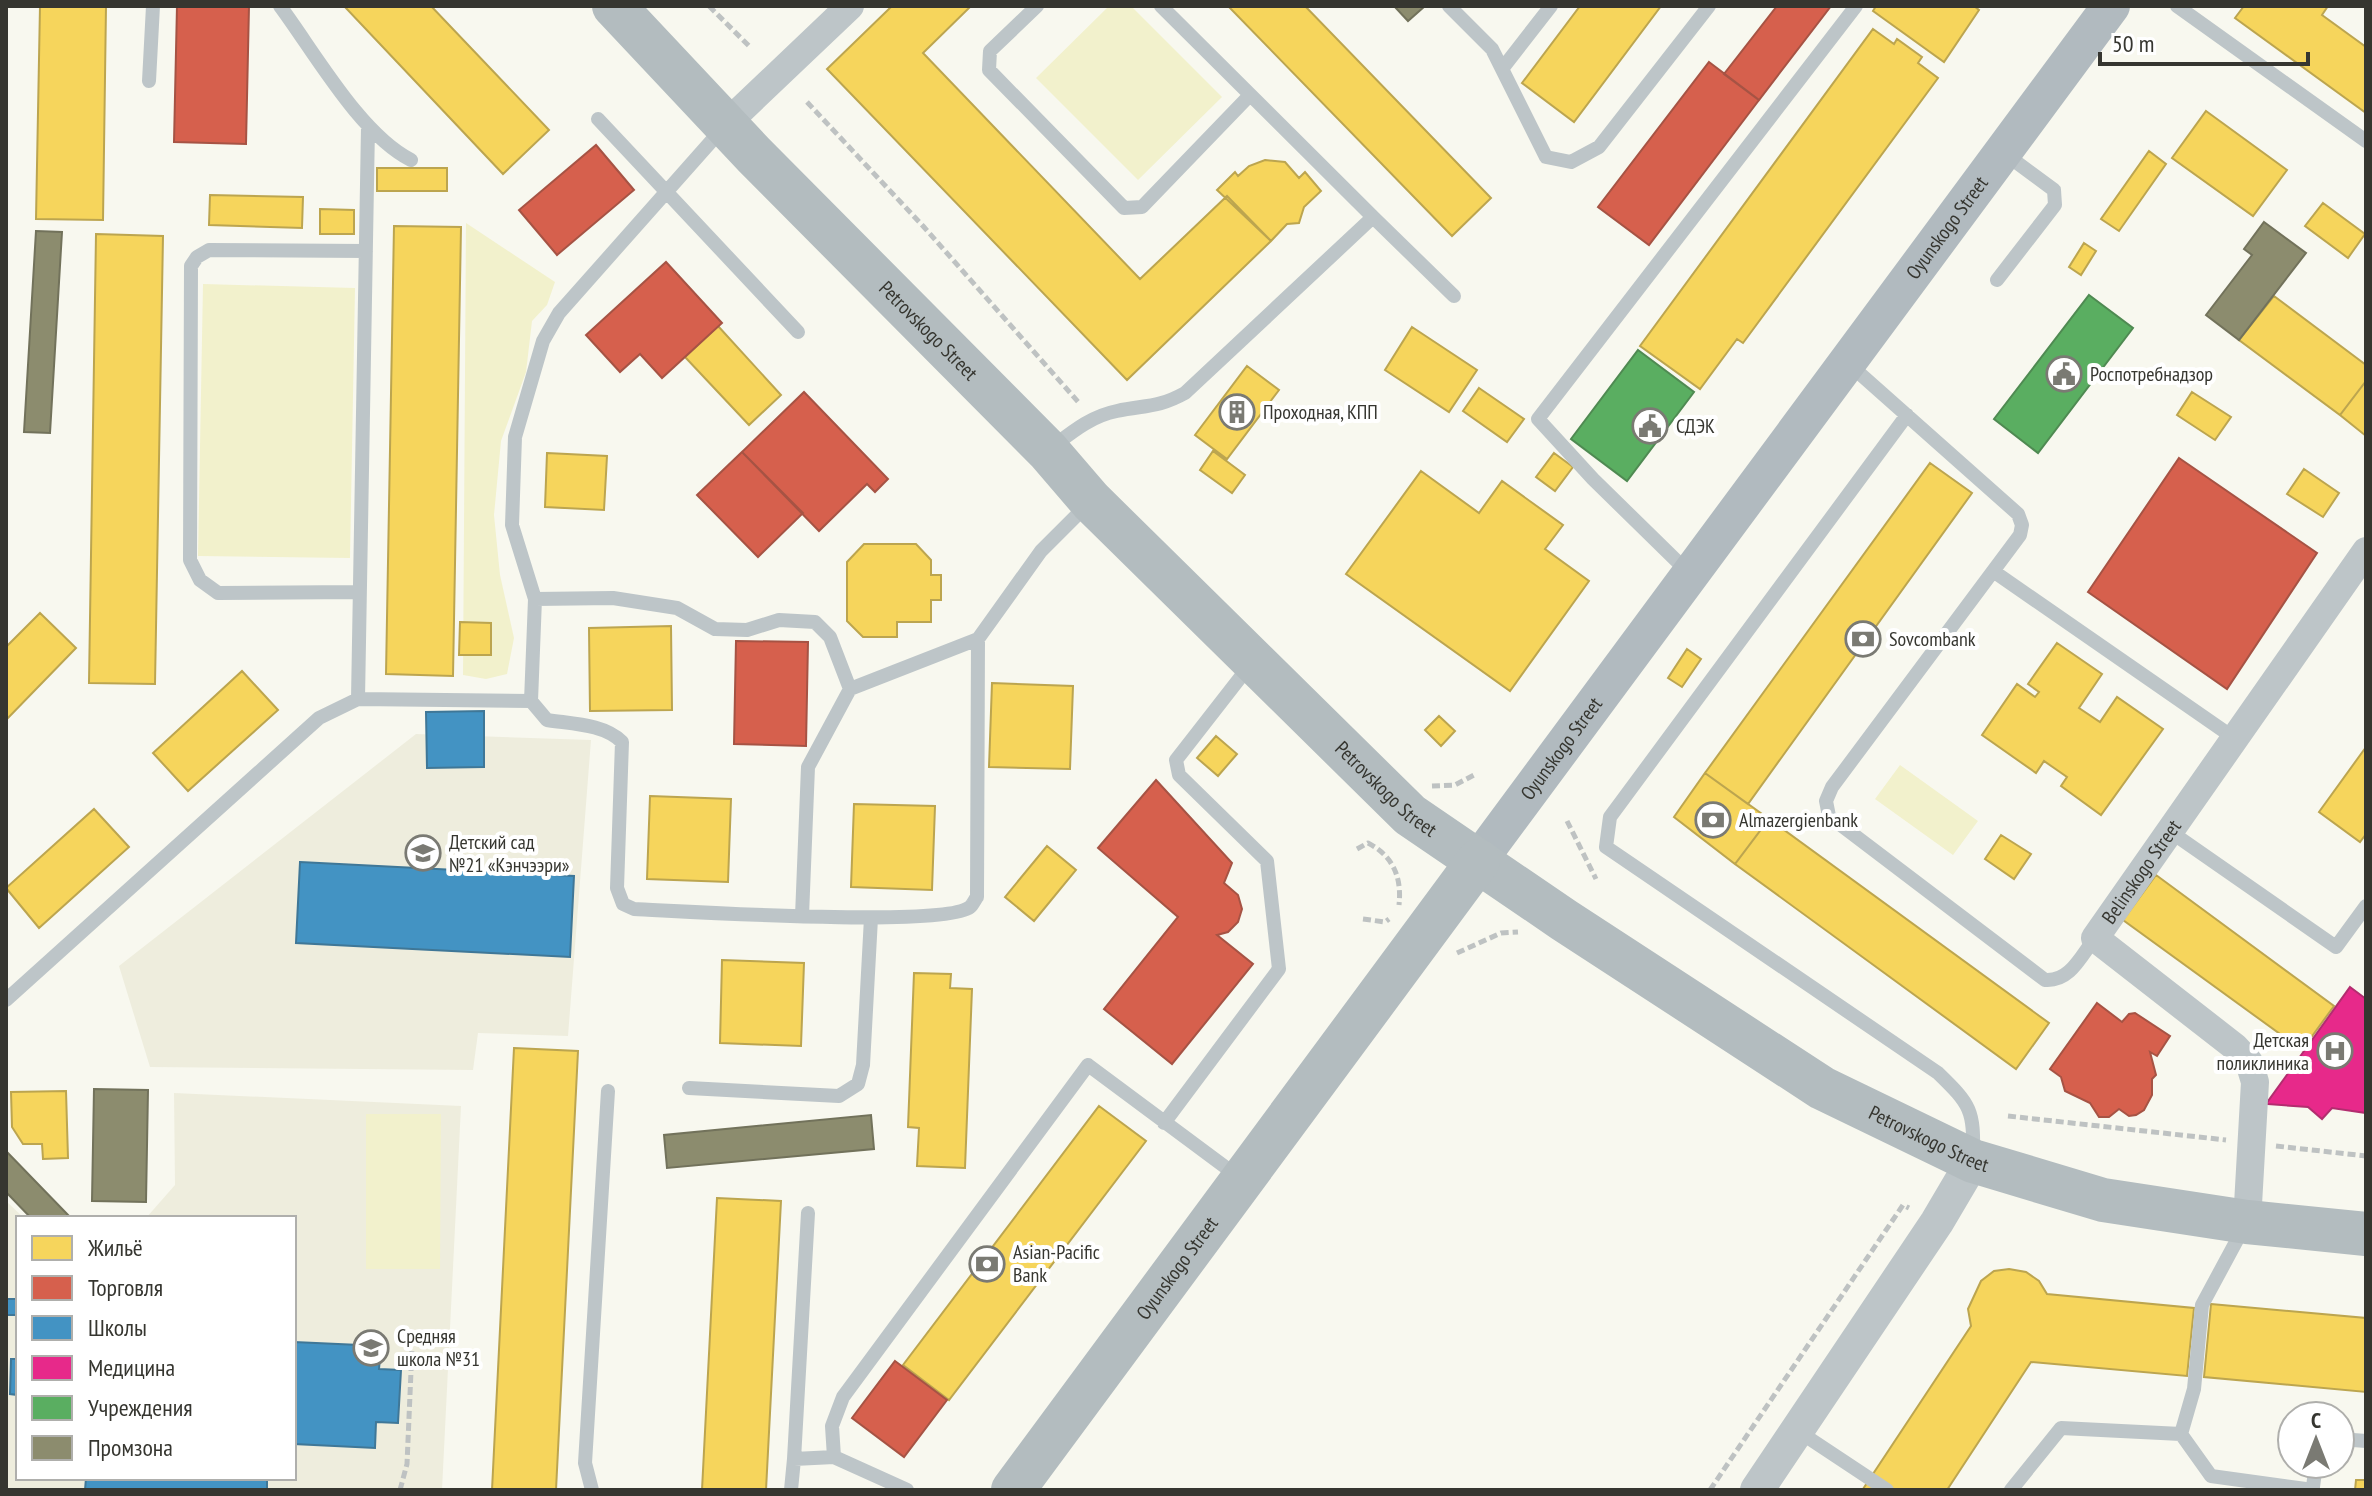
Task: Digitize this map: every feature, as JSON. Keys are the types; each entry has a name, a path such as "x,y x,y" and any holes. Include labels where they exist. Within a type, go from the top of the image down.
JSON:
{"main road":[{"name":"Petrovskogo Street","path":"614,6 725,125 1048,451 1091,501 1384,793 1478,861 1822,1088 1973,1161 2103,1200 2247,1222 2366,1234"},
{"name":"Oyunskogo Street","path":"1013,1490 2111,6"}],"street":[{"path":"725,125 850,6"},
{"name":"Belinskogo Street","path":"2247,1222 2255,1082 2249,1062 2235,1047 2095,938 2366,551"},
{"path":"1757,1490 1937,1222 1973,1161"}],"lane":[{"path":"149,81 153,6"},
{"path":"280,6 368,127 394,152 411,160"},
{"path":"1037,6 990,51 989,70 1124,208 1142,207 1250,95"},
{"path":"1161,6 1454,296"},
{"path":"1449,6 1492,49 1546,157 1571,162 1599,147 1709,6"},
{"path":"1502,69 1551,6"},
{"path":"1691,574 1593,479 1538,419 1856,6"},
{"path":"2183,8 2366,141"},
{"path":"598,119 798,332"},
{"path":"725,125 559,313 543,341 515,437 512,525 535,599 531,701 547,720 597,729 613,734 622,742 617,888 623,904 634,909 871,918 956,913 971,907 977,897 978,639"},
{"path":"358,699 368,127"},
{"path":"1997,280 2055,205 2054,190 2003,153"},
{"path":"1048,451 1093,419 1116,411 1160,407 1185,393 1373,217"},
{"path":"359,592 218,593 200,580 190,560 191,266 197,257 209,250 366,251"},
{"path":"1849,364 2018,514 2022,525 2020,535 1832,787 1826,801 1829,816 2045,980 2057,981 2068,973 2095,938"},
{"path":"1907,415 1610,817 1605,842 1619,855 1938,1073 1967,1101 1974,1126 1973,1161"},
{"path":"802,916 808,767 850,689 978,639 1041,551 1091,501"},
{"path":"1993,571 2234,738"},
{"path":"535,599 613,598 677,608 715,629 747,630 779,620 815,622 830,637 850,689"},
{"path":"1164,1123 1279,969 1267,861 1179,775 1176,760 1252,662"},
{"path":"6,1000 319,718 358,699 531,701"},
{"path":"2168,830 2336,947 2366,906"},
{"path":"689,1088 839,1096 858,1084 863,1065 871,918"},
{"path":"834,1457 832,1426 843,1397 1088,1065 1242,1180"},
{"path":"592,1490 585,1463 608,1091"},
{"path":"791,1490 808,1213"},
{"path":"2181,1434 2194,1389 2202,1305 2247,1222"},
{"path":"2011,1490 2061,1428 2181,1434"},
{"path":"1798,1431 1887,1490"},
{"path":"2181,1434 2211,1476 2313,1489"},
{"path":"794,1459 834,1457 907,1490"}],"path":[{"path":"709,6 749,46"},
{"path":"807,102 933,237 1093,419"},
{"path":"1431,786 1455,785 1474,775"},
{"path":"1567,821 1596,879"},
{"path":"1357,849 1368,843 1383,850 1396,870 1401,889 1399,911 1385,922 1363,919"},
{"path":"1457,953 1501,933 1526,932"},
{"path":"2008,1116 2366,1156"},
{"path":"400,1490 407,1464 412,1348"}],"shaded area":[{"name":"Детский сад №21 «Кэнчээри»","path":"416,734 591,740 568,1036 478,1033 473,1070 150,1067 119,966"},
{"name":"Средняя школа №31","path":"174,1093 461,1106 442,1490 6,1490 6,1201 22,1216 16,1216 16,1480 296,1480 296,1216 148,1216 175,1185"}],"green space":[{"path":"1109,6 1131,6 1222,97 1138,180 1036,78"},
{"path":"466,223 555,282 547,305 532,321 526,372 501,441 494,515 500,575 514,638 507,674 486,679 463,675"},
{"path":"203,284 355,288 350,558 198,556"},
{"path":"1900,765 1978,821 1953,855 1875,799"},
{"path":"366,1114 441,1114 440,1269 366,1269"}],"building: Жильё":[{"path":"40,6 106,6 103,220 36,219"},
{"path":"344,6 431,6 549,130 503,174"},
{"path":"892,6 971,6 923,53 1140,279 1227,196 1271,241 1127,380 827,69"},
{"path":"1228,6 1305,6 1491,198 1452,236"},
{"path":"1580,6 1661,6 1574,122 1522,83"},
{"path":"1876,6 1974,6 1979,10 1944,62 1873,11"},
{"path":"2244,6 2328,6 2322,15 2366,47 2366,113 2235,18"},
{"path":"1873,29 1894,44 1897,39 1922,57 1918,63 1938,78 1743,343 1737,339 1700,389 1640,346"},
{"path":"2206,111 2287,170 2253,216 2172,158"},
{"path":"2149,151 2166,164 2119,231 2101,219"},
{"path":"1265,160 1285,162 1299,178 1305,172 1321,191 1304,207 1299,223 1287,224 1271,241 1217,190 1235,172 1238,176 1249,166"},
{"path":"377,168 447,168 447,191 377,191"},
{"path":"210,195 303,197 302,228 209,225"},
{"path":"2323,203 2365,234 2348,258 2305,226"},
{"path":"320,209 354,210 354,234 320,234"},
{"path":"394,226 461,227 453,676 386,674"},
{"path":"96,234 163,236 155,684 89,683"},
{"path":"2084,243 2096,251 2081,275 2069,267"},
{"path":"2274,296 2366,365 2366,381 2340,415 2239,340"},
{"path":"718,326 781,395 749,425 685,357"},
{"path":"1412,327 1477,370 1449,412 1385,370"},
{"name":"Проходная, КПП","path":"1247,366 1279,390 1227,459 1195,435"},
{"path":"2366,381 2366,436 2340,415"},
{"path":"1479,388 1524,419 1507,442 1463,411"},
{"path":"2192,392 2231,417 2215,440 2177,415"},
{"path":"1213,451 1245,475 1232,493 1200,470"},
{"path":"547,453 607,456 604,510 545,507"},
{"path":"1554,453 1573,467 1555,491 1536,477"},
{"path":"1930,463 1972,493 1748,804 1705,773"},
{"path":"2304,469 2339,493 2323,517 2287,494"},
{"path":"1421,471 1479,513 1502,481 1563,525 1545,549 1589,581 1510,691 1346,574"},
{"path":"864,544 916,544 931,560 931,575 941,575 941,600 931,600 931,622 897,622 897,637 863,637 847,621 847,562"},
{"path":"40,613 76,648 6,720 6,647"},
{"path":"460,622 491,623 491,655 459,655"},
{"path":"671,626 672,710 590,711 589,628"},
{"path":"2057,643 2102,674 2079,708 2100,722 2117,697 2163,729 2101,815 2061,786 2067,777 2044,761 2036,773 1982,735 2017,684 2035,697 2039,692 2028,684"},
{"path":"1687,649 1701,659 1682,687 1668,678"},
{"path":"242,671 278,710 188,791 153,753"},
{"path":"992,683 1073,686 1070,769 989,767"},
{"path":"1439,716 1455,731 1441,746 1425,730"},
{"path":"1216,736 1237,754 1218,776 1197,758"},
{"path":"2366,747 2366,834 2360,842 2319,812"},
{"path":"1705,773 1769,819 1735,864 1674,817"},
{"path":"650,796 731,799 728,882 647,879"},
{"path":"854,804 935,806 932,890 851,887"},
{"path":"94,809 129,847 39,928 6,888"},
{"path":"1769,819 2049,1023 2016,1069 1735,864"},
{"path":"2001,835 2031,854 2014,879 1985,859"},
{"path":"1047,846 1076,870 1034,921 1005,897"},
{"path":"2156,875 2334,1006 2302,1050 2123,920"},
{"path":"722,960 804,963 801,1046 720,1043"},
{"path":"914,973 951,974 950,988 972,989 965,1168 917,1166 919,1128 908,1127"},
{"path":"514,1048 578,1051 556,1490 492,1490"},
{"path":"66,1091 68,1158 43,1159 42,1144 23,1144 12,1127 11,1092"},
{"path":"1099,1106 1146,1141 949,1400 903,1365"},
{"path":"717,1198 781,1201 766,1490 702,1490"},
{"path":"2009,1269 2026,1272 2039,1281 2047,1294 2194,1308 2187,1376 2031,1362 1947,1490 1863,1489 1971,1326 1968,1309 1981,1281 1994,1271"},
{"path":"2211,1304 2366,1318 2366,1392 2204,1377"},
{"path":"2356,1480 2366,1480 2366,1490 2355,1490"}],"building: Торговля":[{"path":"177,6 249,6 246,144 174,142"},
{"path":"1777,6 1831,6 1759,100 1724,74"},
{"path":"1709,62 1759,100 1649,245 1598,207"},
{"path":"596,145 634,190 557,255 519,210"},
{"path":"666,262 722,323 662,378 640,354 620,372 586,335"},
{"path":"804,392 888,479 875,492 867,484 819,531 742,452"},
{"path":"742,452 803,513 758,557 697,495"},
{"path":"2179,458 2317,553 2227,689 2088,592"},
{"path":"736,641 808,642 806,746 734,744"},
{"path":"1156,780 1232,863 1224,883 1238,895 1242,909 1238,922 1228,932 1217,935 1253,964 1172,1064 1104,1009 1178,917 1098,848"},
{"path":"2097,1003 2122,1022 2129,1014 2135,1013 2170,1036 2157,1056 2150,1052 2156,1075 2152,1079 2152,1095 2144,1110 2136,1115 2129,1116 2119,1109 2109,1117 2099,1117 2090,1103 2065,1091 2061,1077 2050,1069"},
{"path":"895,1361 947,1400 904,1457 852,1418"}],"building: Школы":[{"path":"484,711 484,767 427,768 426,712"},
{"path":"300,862 574,876 570,957 296,943"},
{"path":"6,1299 16,1299 16,1315 6,1315"},
{"path":"296,1342 381,1346 379,1369 401,1370 398,1423 376,1422 375,1448 296,1444"},
{"path":"11,1359 16,1359 16,1395 10,1394"},
{"path":"86,1480 267,1480 267,1490 85,1490"}],"building: Медицина":[{"name":"Детская поликлиника","path":"2350,987 2366,999 2366,1113 2332,1108 2322,1119 2308,1107 2266,1104"}],"building: Учреждения":[{"name":"Роспотребнадзор","path":"2089,295 2133,328 2038,453 1994,419"},
{"path":"1638,350 1694,392 1627,481 1571,439"}],"building: Промзона":[{"path":"1394,6 1425,6 1408,21"},
{"path":"2264,222 2306,253 2239,340 2206,315 2252,255 2244,249"},
{"path":"36,231 62,232 50,433 24,432"},
{"path":"94,1089 148,1090 146,1202 92,1201"},
{"path":"871,1115 874,1149 667,1168 664,1135"},
{"path":"6,1151 69,1216 29,1216 6,1192"}],"place":[{"name":"Роспотребнадзор","path":"2064,374"},
{"name":"Проходная, КПП","path":"1237,412"},
{"name":"СДЭК","path":"1650,426"},
{"name":"Sovcombank","path":"1863,639"},
{"name":"Almazergienbank","path":"1713,820"},
{"name":"Детский сад №21 «Кэнчээри»","path":"423,853"},
{"name":"Детская поликлиника","path":"2335,1051"},
{"name":"Asian-Pacific Bank","path":"987,1264"},
{"name":"Средняя школа №31","path":"371,1348"}]}
